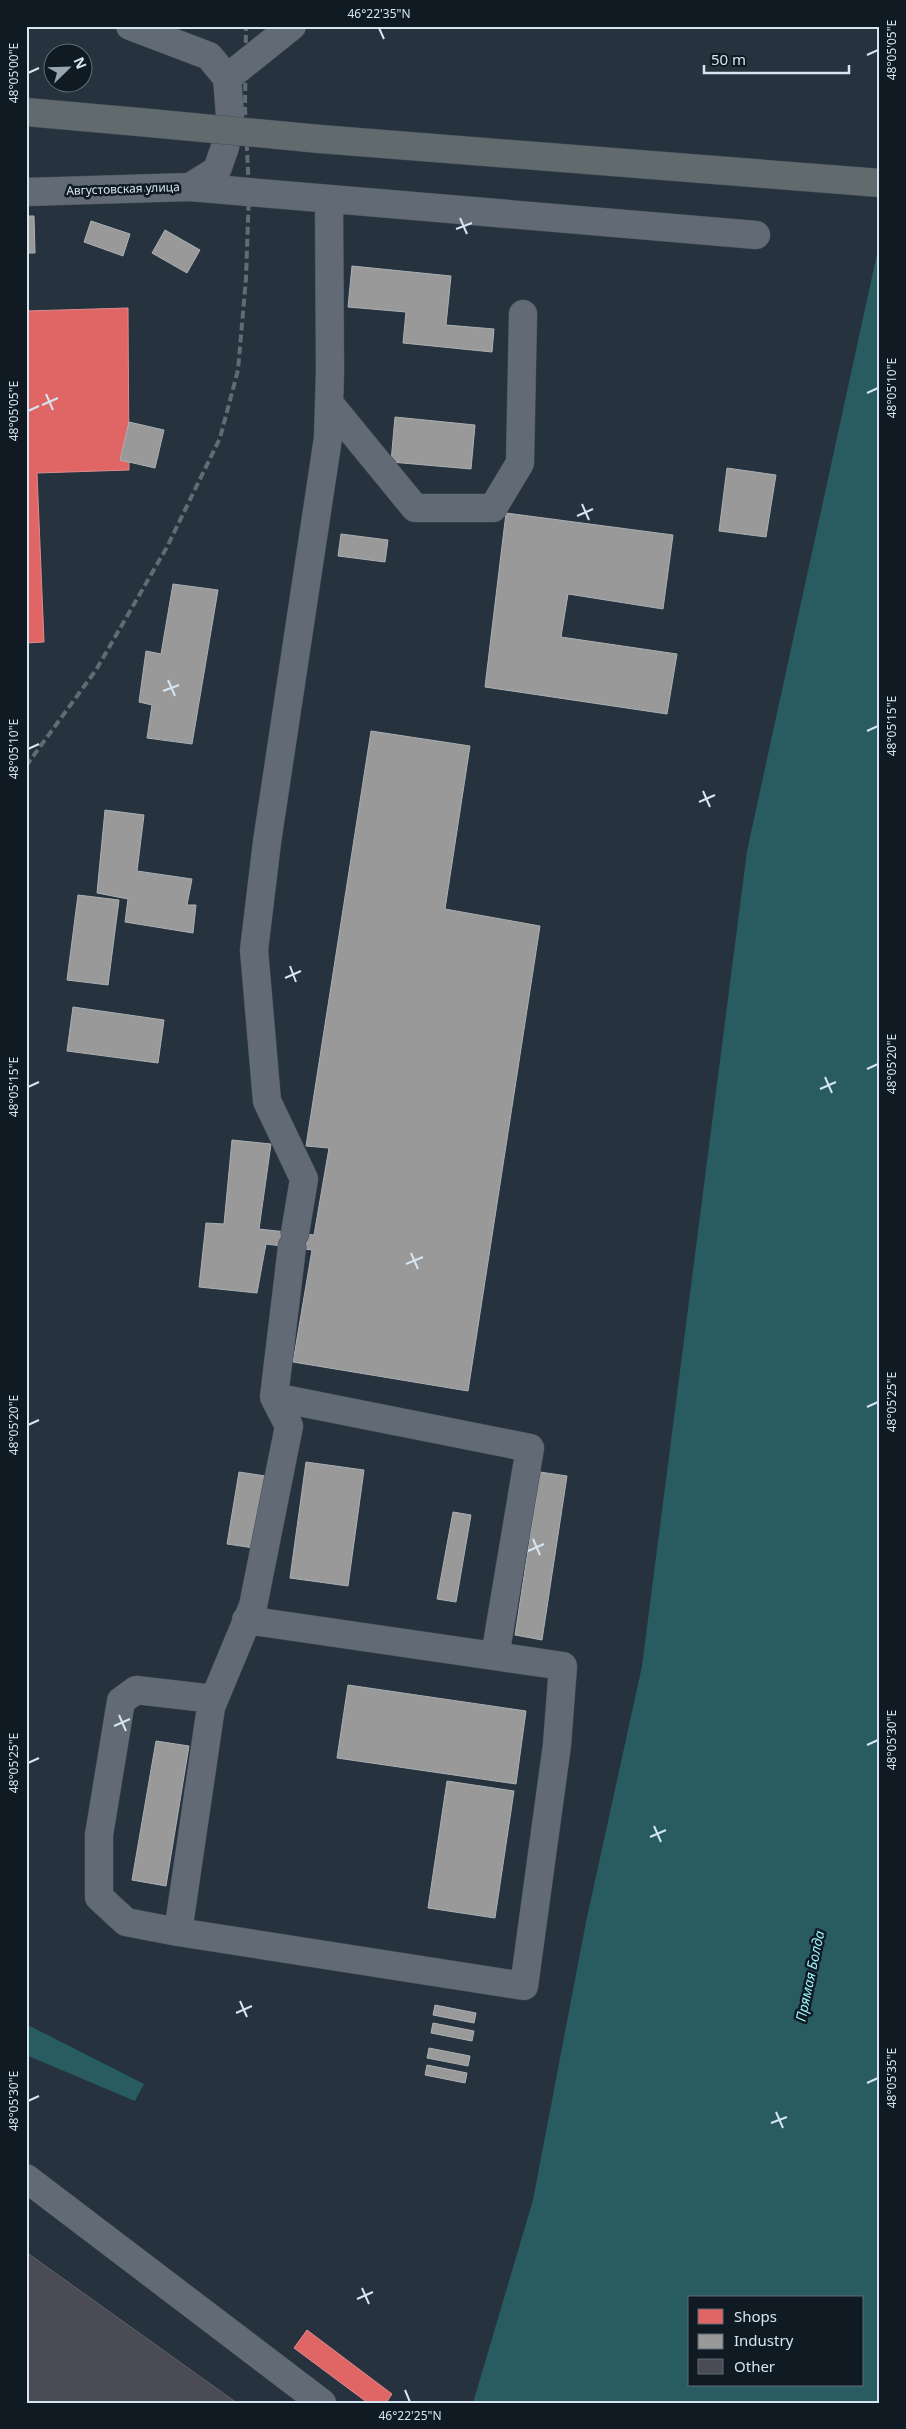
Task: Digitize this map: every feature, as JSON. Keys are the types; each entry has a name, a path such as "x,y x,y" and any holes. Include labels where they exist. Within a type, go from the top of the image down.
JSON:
{"main road":[{"path":"26,112 320,139 880,183"}],"street":[{"path":"130,26 209,56 228,78 292,26"},
{"name":"Августовская улица","path":"26,192 190,187 217,170 230,115 228,78"},
{"path":"190,187 756,236"},
{"path":"178,1932 211,1707 252,1606 289,1426 274,1397 294,1240 304,1179 267,1101 254,950 268,832 328,438 329,199"},
{"path":"329,403 415,508 493,508 520,463 523,314"},
{"path":"274,1397 530,1448 494,1656"},
{"path":"214,1700 136,1690 121,1701 99,1835 99,1897 126,1922 178,1932 524,1986 557,1745 563,1666 246,1620"},
{"path":"26,2178 322,2403"}],"water":[{"name":"Прямая Болда","path":"880,240 880,2403 473,2403 533,2200 586,1922 642,1666 747,851"},
{"path":"26,2024 144,2084 135,2101 26,2055"}],"building: Shops":[{"path":"128,308 129,470 37,473 44,642 26,643 26,311"},
{"path":"307,2330 392,2394 386,2403 368,2403 294,2348"}],"building: Industry":[{"path":"26,216 34,216 35,253 26,253"},
{"path":"91,221 130,234 123,256 84,242"},
{"path":"165,230 200,250 187,273 152,253"},
{"path":"352,266 451,276 446,325 494,329 492,352 403,343 406,312 348,307"},
{"path":"395,417 475,425 471,469 391,462"},
{"path":"129,422 164,430 155,468 120,460"},
{"path":"727,468 776,475 766,537 719,531"},
{"path":"506,513 673,535 663,609 568,594 561,637 677,654 667,714 485,687"},
{"path":"341,534 388,540 385,562 338,556"},
{"path":"173,584 218,590 192,744 147,738 152,705 139,702 146,651 161,654"},
{"path":"371,731 470,746 445,909 540,926 468,1391 293,1362 312,1250 266,1244 257,1293 199,1287 206,1223 224,1224 232,1140 271,1144 259,1229 314,1235 329,1148 306,1146"},
{"path":"105,810 144,815 137,871 192,879 187,905 196,905 193,933 125,922 128,899 97,893"},
{"path":"78,895 119,900 108,985 67,980"},
{"path":"73,1007 164,1020 158,1063 67,1051"},
{"path":"306,1462 364,1470 348,1586 290,1578"},
{"path":"239,1472 272,1477 261,1549 227,1544"},
{"path":"540,1472 567,1476 542,1640 515,1635"},
{"path":"453,1512 471,1515 456,1602 437,1599"},
{"path":"348,1685 526,1711 516,1784 337,1758"},
{"path":"156,1741 189,1746 166,1886 132,1880"},
{"path":"447,1781 514,1791 495,1918 428,1908"},
{"path":"435,2005 476,2013 474,2023 433,2015"},
{"path":"433,2023 474,2031 472,2041 431,2033"},
{"path":"429,2048 470,2056 468,2066 427,2058"},
{"path":"427,2065 467,2073 465,2083 425,2075"}],"building: Other":[{"path":"26,2252 237,2403 26,2403"}],"railway":[{"path":"26,766 96,670 167,547 220,438 238,370 246,278 249,192 245,107 246,26"}]}
